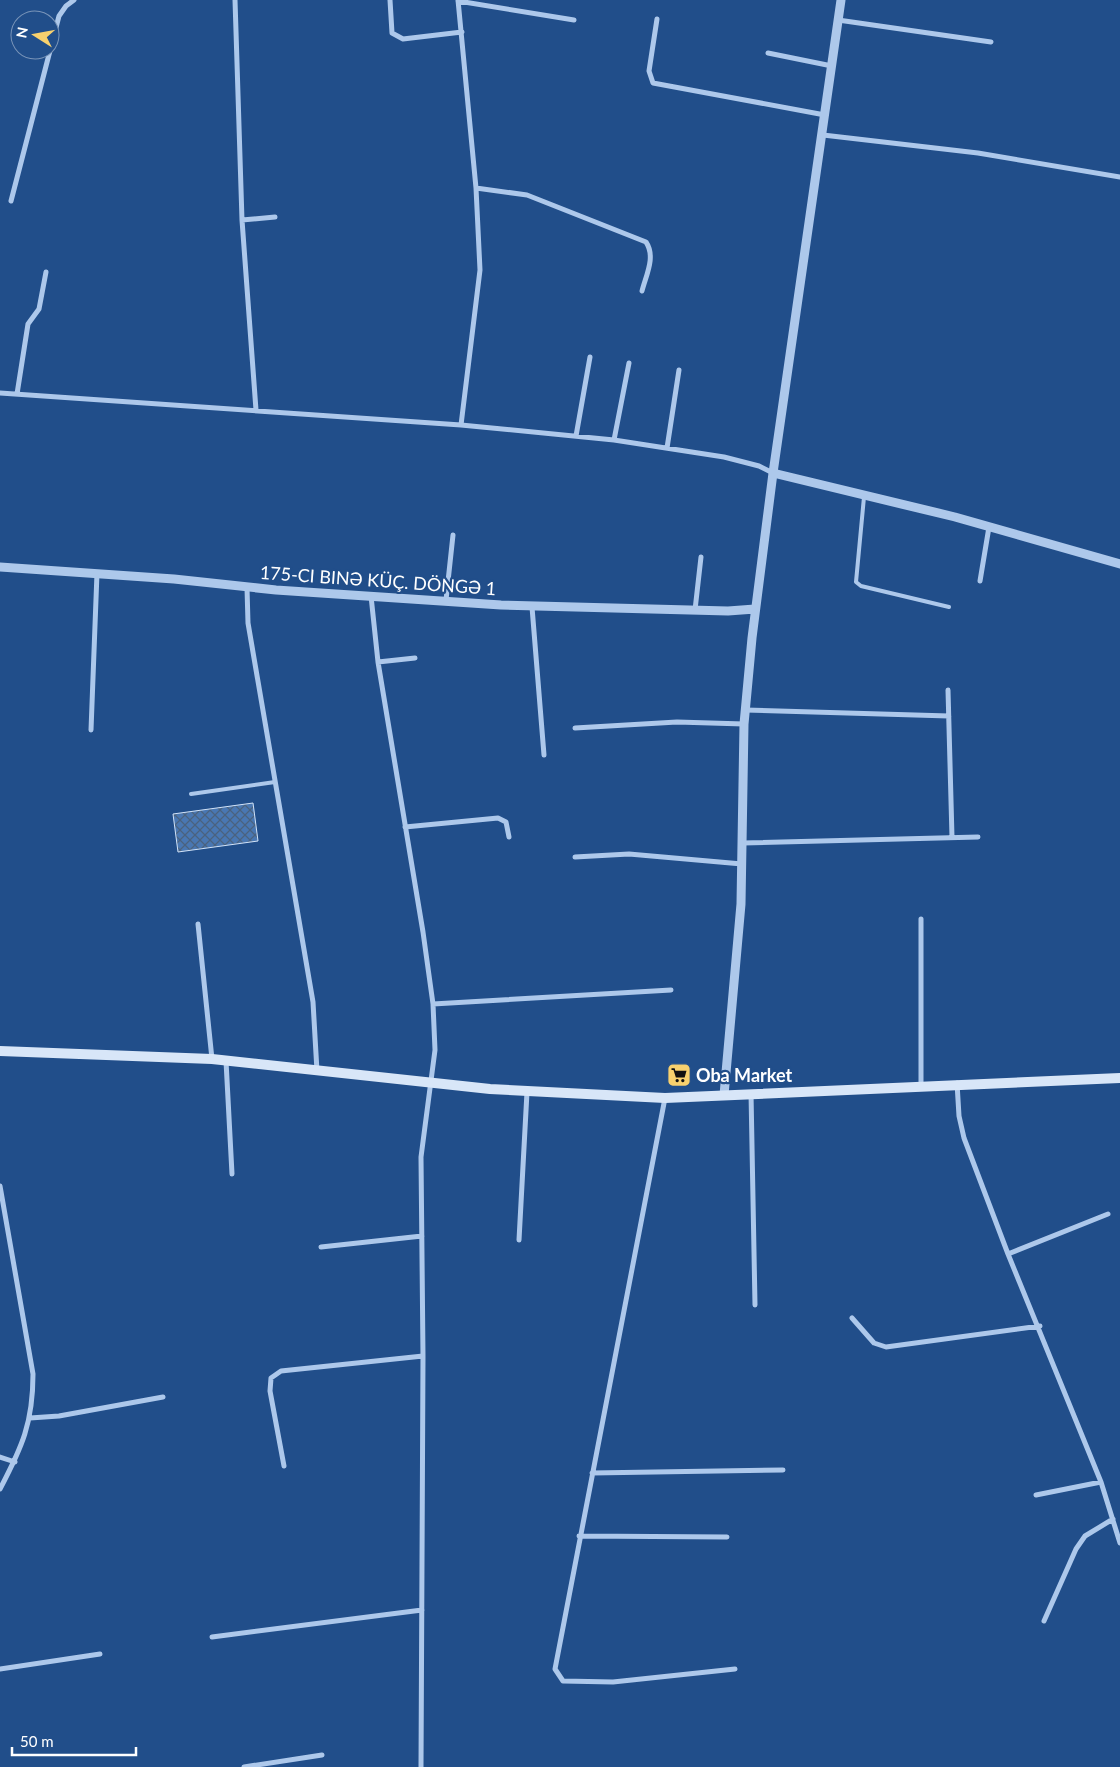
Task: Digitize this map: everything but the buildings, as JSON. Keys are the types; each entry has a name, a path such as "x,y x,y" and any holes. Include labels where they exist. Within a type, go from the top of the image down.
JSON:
{"main road":[{"path":"0,1051 212,1059 432,1084 527,1092 665,1098 751,1092 1120,1078"}],"street":[{"path":"12,201 59,16 66,6 74,0"},
{"path":"235,0 242,220 256,410"},
{"path":"390,0 392,32 397,37 403,39 462,32"},
{"path":"724,1095 742,864 744,724 755,609 841,0"},
{"path":"461,425 480,270 476,188 458,1 574,20"},
{"path":"657,19 649,71 653,82 825,115"},
{"path":"838,20 991,42"},
{"path":"768,53 832,66"},
{"path":"823,135 978,153 1120,177"},
{"path":"476,188 527,195 646,242 651,250 651,260 642,291"},
{"path":"242,220 275,217"},
{"path":"17,394 28,324 39,309 46,272"},
{"path":"576,436 590,357"},
{"path":"614,440 629,363"},
{"path":"667,448 679,370"},
{"path":"0,393 461,425 614,440 667,448 724,457 759,466 773,473 989,526 1120,564"},
{"path":"980,581 989,526"},
{"path":"446,600 453,535"},
{"path":"695,610 701,557"},
{"path":"0,567 97,573 247,588 532,607 695,610 755,609"},
{"path":"91,730 97,573"},
{"path":"247,588 248,623 313,1002 317,1071"},
{"path":"371,595 378,662 432,1004 435,1050 432,1084 424,1120 421,1157 423,1356 421,1767"},
{"path":"532,607 544,755"},
{"path":"378,662 415,658"},
{"path":"948,690 952,837"},
{"path":"745,710 949,716"},
{"path":"575,728 677,722 744,724"},
{"path":"405,827 498,818 506,822 509,837"},
{"path":"743,843 978,837"},
{"path":"575,856 629,854 742,864"},
{"path":"921,918 922,1085"},
{"path":"198,924 212,1059"},
{"path":"432,1004 671,990"},
{"path":"226,1060 232,1174"},
{"path":"957,1083 959,1116 964,1138 1008,1254 1040,1326 1102,1482 1120,1537 1120,1543"},
{"path":"519,1240 527,1092"},
{"path":"751,1092 754,1305"},
{"path":"665,1098 555,1668 563,1681 614,1682 735,1669"},
{"path":"0,1186 33,1374 30,1418 24,1442 0,1489"},
{"path":"1008,1254 1108,1214"},
{"path":"321,1247 422,1236"},
{"path":"852,1318 874,1343 886,1347 1040,1326"},
{"path":"284,1466 270,1390 272,1378 281,1371 423,1356"},
{"path":"30,1418 59,1416 163,1398"},
{"path":"0,1457 15,1462"},
{"path":"592,1473 783,1470"},
{"path":"1036,1495 1102,1482"},
{"path":"1044,1621 1076,1549 1085,1536 1113,1519"},
{"path":"579,1536 727,1537"},
{"path":"212,1637 422,1610"},
{"path":"0,1669 100,1654"},
{"path":"244,1767 322,1755"}],"lane":[{"path":"864,494 856,582 861,586 949,607"},
{"path":"191,794 275,782"}],"place":[{"name":"Oba Market","path":"679,1075"}]}
